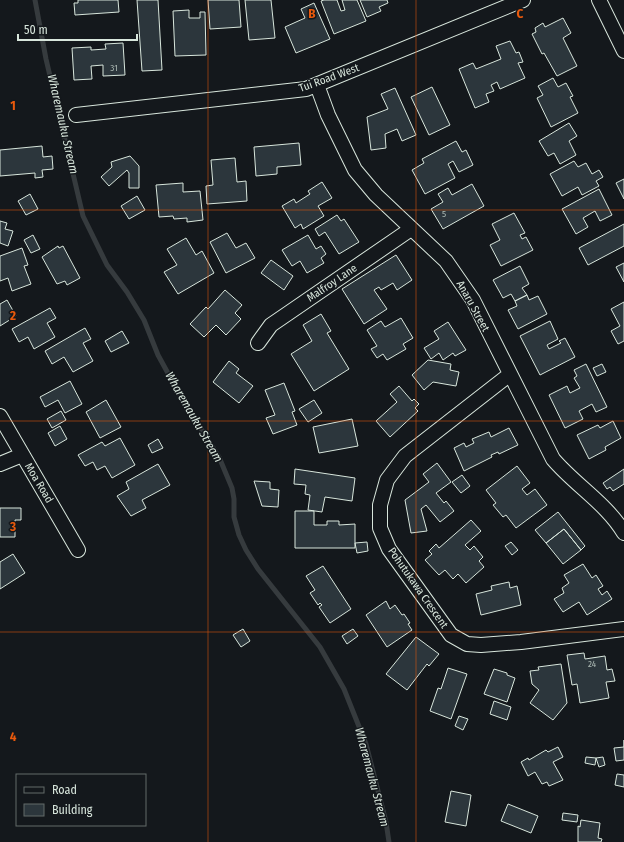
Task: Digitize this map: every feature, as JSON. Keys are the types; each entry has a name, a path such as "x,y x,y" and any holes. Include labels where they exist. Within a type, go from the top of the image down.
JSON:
{"street":[{"name":"Tui Road West","path":"76,115 290,92 317,85 522,0"},
{"path":"599,0 624,51"},
{"name":"Anaru Street","path":"317,85 328,115 355,170 376,195 446,261 473,300 509,375 553,459 565,474 598,502 624,534"},
{"name":"Malfroy Lane","path":"258,343 271,325 411,229"},
{"name":"Pohutukawa Crescent","path":"509,375 405,456 387,480 380,505 380,528 389,549 451,634 467,644 481,645 521,642 624,629"},
{"name":"Moa Road","path":"0,416 78,550"},
{"path":"0,464 22,456"}],"building":[{"path":"78,0 118,0 119,12 75,15 74,3 78,3"},
{"path":"137,0 158,0 162,70 142,71"},
{"path":"208,0 239,0 241,27 210,29"},
{"path":"245,0 271,0 275,38 249,40"},
{"path":"337,0 341,11 345,10 342,0 357,0 366,21 334,34 321,1"},
{"path":"360,0 387,0 388,3 379,7 381,11 367,17"},
{"path":"314,3 330,39 296,53 285,27 305,18 301,9"},
{"path":"189,10 189,18 200,18 200,12 205,12 206,55 175,56 173,11"},
{"path":"563,18 571,33 563,38 577,66 557,76 544,53 542,54 532,34 536,32 535,28 543,23 545,27"},
{"path":"510,41 516,53 519,52 523,62 518,63 525,78 500,89 497,82 491,85 494,91 486,94 489,102 475,108 459,69 473,63 476,69 501,59 496,46"},
{"path":"123,43 125,75 103,76 103,65 91,66 92,79 74,80 72,48 91,47 91,50 106,49 105,44"},
{"path":"553,78 558,87 566,83 573,96 570,97 578,113 551,127 537,98 543,95 538,86"},
{"path":"432,87 450,125 429,135 411,97"},
{"path":"395,88 416,135 402,141 397,129 385,134 386,148 371,150 367,117 388,109 381,94"},
{"path":"569,123 577,136 569,141 576,155 560,164 554,153 548,156 539,141"},
{"path":"456,141 462,152 466,150 473,165 459,172 453,161 448,164 455,178 425,194 412,170 424,163 422,159"},
{"path":"299,143 301,165 277,167 277,174 256,176 254,147"},
{"path":"42,146 43,157 52,156 53,169 42,170 43,177 35,178 35,173 0,176 0,150"},
{"path":"130,156 139,166 139,188 129,188 129,173 127,170 109,186 101,177 112,167 111,162"},
{"path":"235,158 237,182 246,181 247,201 207,204 206,186 213,185 211,160"},
{"path":"574,161 578,167 586,163 592,174 599,170 603,177 596,181 599,186 582,195 578,187 562,196 550,174"},
{"path":"624,179 624,199 616,183"},
{"path":"322,182 332,198 318,206 324,216 303,229 301,224 295,228 282,206 294,199 296,203 310,194 308,191"},
{"path":"183,183 183,192 200,191 203,220 187,222 187,218 174,219 173,216 159,217 156,185"},
{"path":"472,184 484,206 443,229 431,209 443,202 438,194 448,188 452,195"},
{"path":"599,189 612,215 600,221 595,211 583,218 588,227 576,234 562,209"},
{"path":"30,194 38,209 26,215 18,201"},
{"path":"137,196 145,210 129,219 121,206"},
{"path":"514,213 525,233 520,235 522,239 526,237 533,250 501,266 490,245 500,240 492,224"},
{"path":"337,215 341,221 344,219 359,242 339,254 325,232 319,236 315,229"},
{"path":"0,221 7,223 5,229 13,231 8,246 0,243"},
{"path":"624,224 624,246 588,265 579,248"},
{"path":"227,233 236,248 246,243 255,258 226,273 210,242"},
{"path":"33,235 40,249 31,253 24,240"},
{"path":"308,235 316,249 321,246 326,254 321,258 324,263 307,273 300,261 292,266 282,250"},
{"path":"186,238 196,255 202,251 214,273 178,294 164,272 177,265 167,249"},
{"path":"58,246 59,248 63,246 80,278 67,285 65,281 57,284 42,257"},
{"path":"22,248 28,265 24,266 31,284 12,291 8,278 0,281 0,256"},
{"path":"396,255 412,280 397,290 393,283 381,290 379,287 374,290 387,309 364,324 342,289"},
{"path":"271,260 293,276 284,290 261,273"},
{"path":"624,263 624,282 616,267"},
{"path":"520,266 529,284 522,288 527,295 515,301 511,294 503,298 493,280"},
{"path":"225,290 242,305 235,313 241,319 226,335 216,325 204,337 190,324 206,307 208,309"},
{"path":"527,295 529,300 538,296 547,314 518,329 508,310 517,306 515,301"},
{"path":"7,300 16,316 0,326 0,304"},
{"path":"624,302 624,341 618,344 611,331 620,326 611,309"},
{"path":"50,308 56,318 47,323 55,337 34,349 28,337 19,342 12,329"},
{"path":"321,314 331,331 327,333 349,369 314,391 291,354 312,341 303,325"},
{"path":"401,318 413,338 403,344 406,349 387,360 383,354 377,358 371,349 377,346 367,330 381,321 385,327"},
{"path":"550,321 558,339 547,345 549,349 561,343 559,341 565,338 575,357 540,375 520,336"},
{"path":"448,322 466,350 455,356 453,353 443,360 439,353 431,359 424,348 439,339 434,331"},
{"path":"85,328 91,339 83,343 93,361 73,372 64,357 52,364 45,351"},
{"path":"122,331 129,343 111,352 105,341"},
{"path":"428,360 451,364 450,370 459,372 456,386 433,382 424,390 412,375"},
{"path":"229,361 239,369 236,373 253,386 239,403 213,382"},
{"path":"586,364 607,407 596,412 592,404 579,411 583,419 565,428 549,395 567,386 570,393 580,388 574,378 577,376 574,370"},
{"path":"602,364 606,372 597,376 593,368"},
{"path":"70,381 82,404 65,413 58,400 45,407 40,397"},
{"path":"284,383 295,411 292,412 297,425 273,434 266,418 275,415 265,390"},
{"path":"399,386 412,401 414,399 419,404 415,408 418,411 390,437 376,421 397,402 390,394"},
{"path":"106,400 121,427 100,438 86,412"},
{"path":"314,400 322,413 308,422 299,409"},
{"path":"61,411 66,420 52,428 47,419"},
{"path":"352,419 358,446 319,453 313,427"},
{"path":"613,421 621,438 605,447 606,450 589,459 577,435 598,425 600,428"},
{"path":"60,426 67,439 55,446 48,433"},
{"path":"509,428 518,445 499,454 498,452 491,455 492,457 464,471 454,448 464,443 466,447 474,443 472,439 489,432 491,437"},
{"path":"120,438 135,465 112,478 105,466 97,470 93,462 85,466 78,455 102,442 105,446"},
{"path":"158,439 163,448 152,453 148,445"},
{"path":"437,463 451,482 436,493 444,503 446,501 454,511 440,522 426,505 421,509 427,531 411,533 405,500 429,482 423,474"},
{"path":"158,464 170,485 142,500 146,508 131,516 117,496 129,489 126,482"},
{"path":"517,466 530,483 522,489 527,495 535,489 547,505 516,528 506,515 503,517 493,505 496,503 486,490"},
{"path":"295,469 355,478 352,501 325,497 322,512 308,510 310,495 305,494 306,485 294,484"},
{"path":"624,469 624,484 613,491 610,487 607,489 603,483"},
{"path":"462,475 470,486 461,493 452,482"},
{"path":"254,481 270,482 270,489 279,490 278,507 262,506"},
{"path":"0,508 21,508 21,520 15,520 15,537 0,537"},
{"path":"295,511 314,511 314,525 327,525 327,521 339,521 339,525 355,524 355,548 295,548"},
{"path":"558,512 585,546 581,550 564,529 546,543 535,530"},
{"path":"471,520 481,531 465,545 470,550 474,546 483,557 479,561 484,567 466,583 458,574 453,579 445,570 439,575 425,560 432,554 429,551 436,544 439,548"},
{"path":"564,529 581,550 563,564 546,543"},
{"path":"367,542 368,551 357,553 355,543"},
{"path":"511,542 518,550 512,555 505,546"},
{"path":"13,554 25,573 0,589 0,562"},
{"path":"583,564 592,578 596,575 603,586 598,589 602,595 607,591 612,599 587,615 579,602 563,612 554,599 564,593 562,588 569,583 564,575"},
{"path":"323,566 351,609 330,623 319,607 322,605 320,603 318,605 310,593 315,590 306,576"},
{"path":"509,582 510,588 517,586 521,605 481,615 476,594 492,590 491,586"},
{"path":"386,601 390,609 395,605 402,615 404,614 410,623 408,624 412,630 387,647 366,615"},
{"path":"243,629 250,641 241,647 233,635"},
{"path":"353,629 358,636 347,644 342,636"},
{"path":"416,637 439,654 429,666 427,664 407,690 386,674"},
{"path":"584,653 585,659 605,656 607,670 612,669 615,681 606,682 609,698 580,703 577,684 572,685 567,655"},
{"path":"561,664 567,703 553,720 530,703 539,690 532,684 530,671 539,670 538,667"},
{"path":"448,668 467,674 451,719 430,711 438,688 441,689"},
{"path":"494,669 507,673 507,675 515,678 507,702 484,694"},
{"path":"494,701 511,707 507,720 490,714"},
{"path":"459,716 468,719 463,730 455,726"},
{"path":"558,747 563,757 553,762 563,780 549,786 547,782 542,784 535,772 528,776 521,762 528,758 529,760 546,750 548,752"},
{"path":"624,747 624,760 616,761 614,748"},
{"path":"586,757 596,758 595,765 585,763"},
{"path":"603,757 605,765 599,767 596,758"},
{"path":"617,774 624,775 624,787 615,785"},
{"path":"451,791 471,795 466,826 445,822"},
{"path":"508,804 538,816 531,833 501,821"},
{"path":"563,813 578,815 577,822 562,820"},
{"path":"581,820 600,823 598,838 602,839 601,842 578,842 578,826 580,827"}],"waterway":[{"name":"Wharemauku Stream","path":"35,0 46,59 83,216 107,265 127,292 144,320 158,355 181,397 219,457 232,488 234,499 234,517 239,535 246,550 258,569 320,647 344,689 366,744 386,822 389,842"}]}
